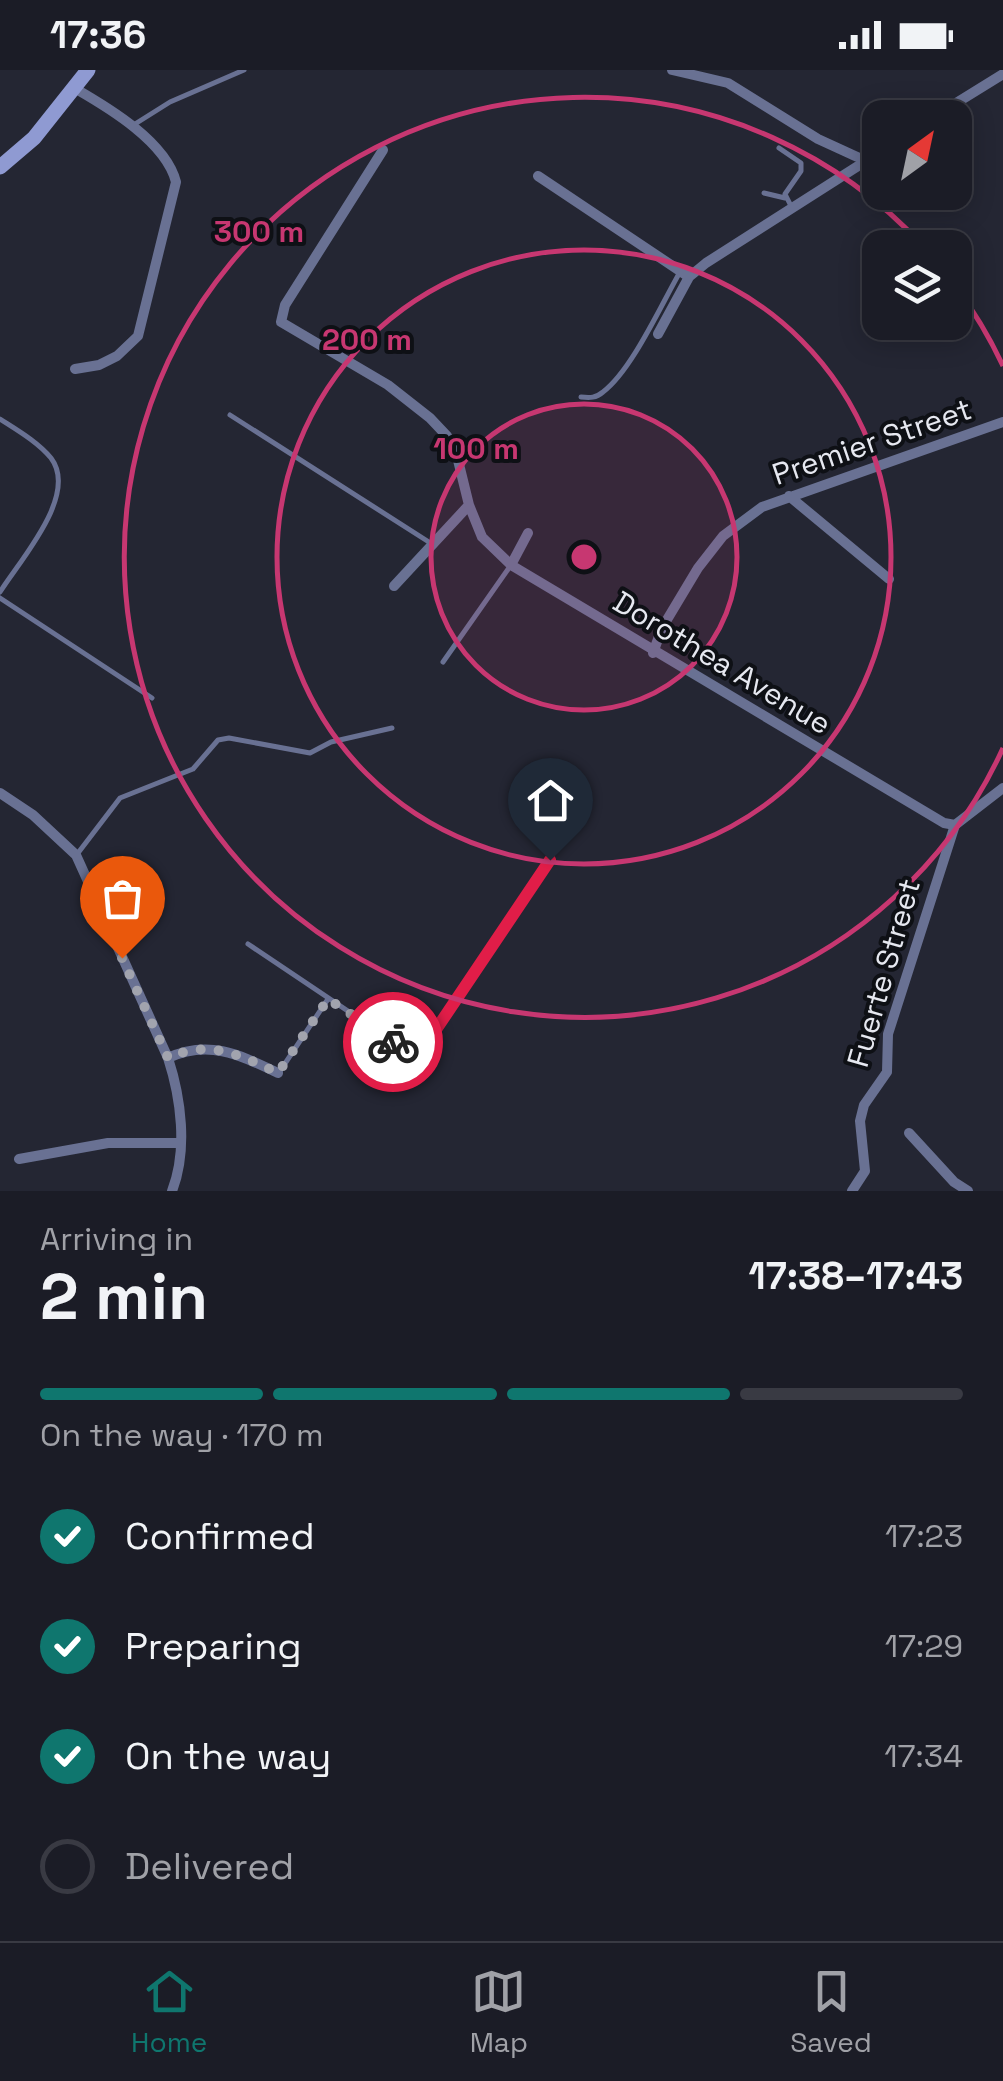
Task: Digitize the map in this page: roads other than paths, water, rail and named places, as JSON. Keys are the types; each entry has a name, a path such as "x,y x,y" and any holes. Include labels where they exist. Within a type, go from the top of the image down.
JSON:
{"main road":[{"path":"0,167 34,138 88,70"}],"street":[{"path":"672,70 728,83 818,139 862,159"},
{"path":"961,100 1003,74"},
{"path":"75,368 99,365 117,356 138,336 176,182 174,172 133,126 76,89"},
{"name":"Dorothea Avenue","path":"383,150 285,305 281,322 388,385 430,418 456,452 469,505 482,537 511,565 653,653 944,823 955,825"},
{"path":"658,334 684,275 862,164"},
{"path":"538,176 684,275"},
{"name":"Premier Street","path":"653,653 675,604 724,536 762,507 1003,422"},
{"path":"789,496 888,579"},
{"path":"394,586 469,505"},
{"path":"511,565 528,533"},
{"path":"955,825 1003,788"},
{"path":"0,793 34,815 76,855 168,1058 178,1089 179,1143 172,1191"},
{"name":"Fuerte Street","path":"852,1191 865,1171 860,1121 864,1105 887,1072 888,1034 955,825"},
{"path":"168,1058 202,1048 218,1048 278,1073"},
{"path":"909,1133 954,1182 968,1191"},
{"path":"19,1159 108,1142 179,1143"}],"lane":[{"path":"133,126 170,102 244,70"},
{"path":"779,148 802,168 784,198"},
{"path":"764,194 784,198 792,208"},
{"path":"581,398 594,398 621,373 684,275"},
{"path":"230,415 432,544"},
{"path":"0,419 50,458 59,480 56,506 0,595 152,698"},
{"path":"443,662 511,565"},
{"path":"76,855 120,798 193,769 218,740 229,738 310,753 331,742 392,728"},
{"path":"248,944 400,1046 418,1048 435,1031 550,860"},
{"path":"278,1073 328,999"}]}
